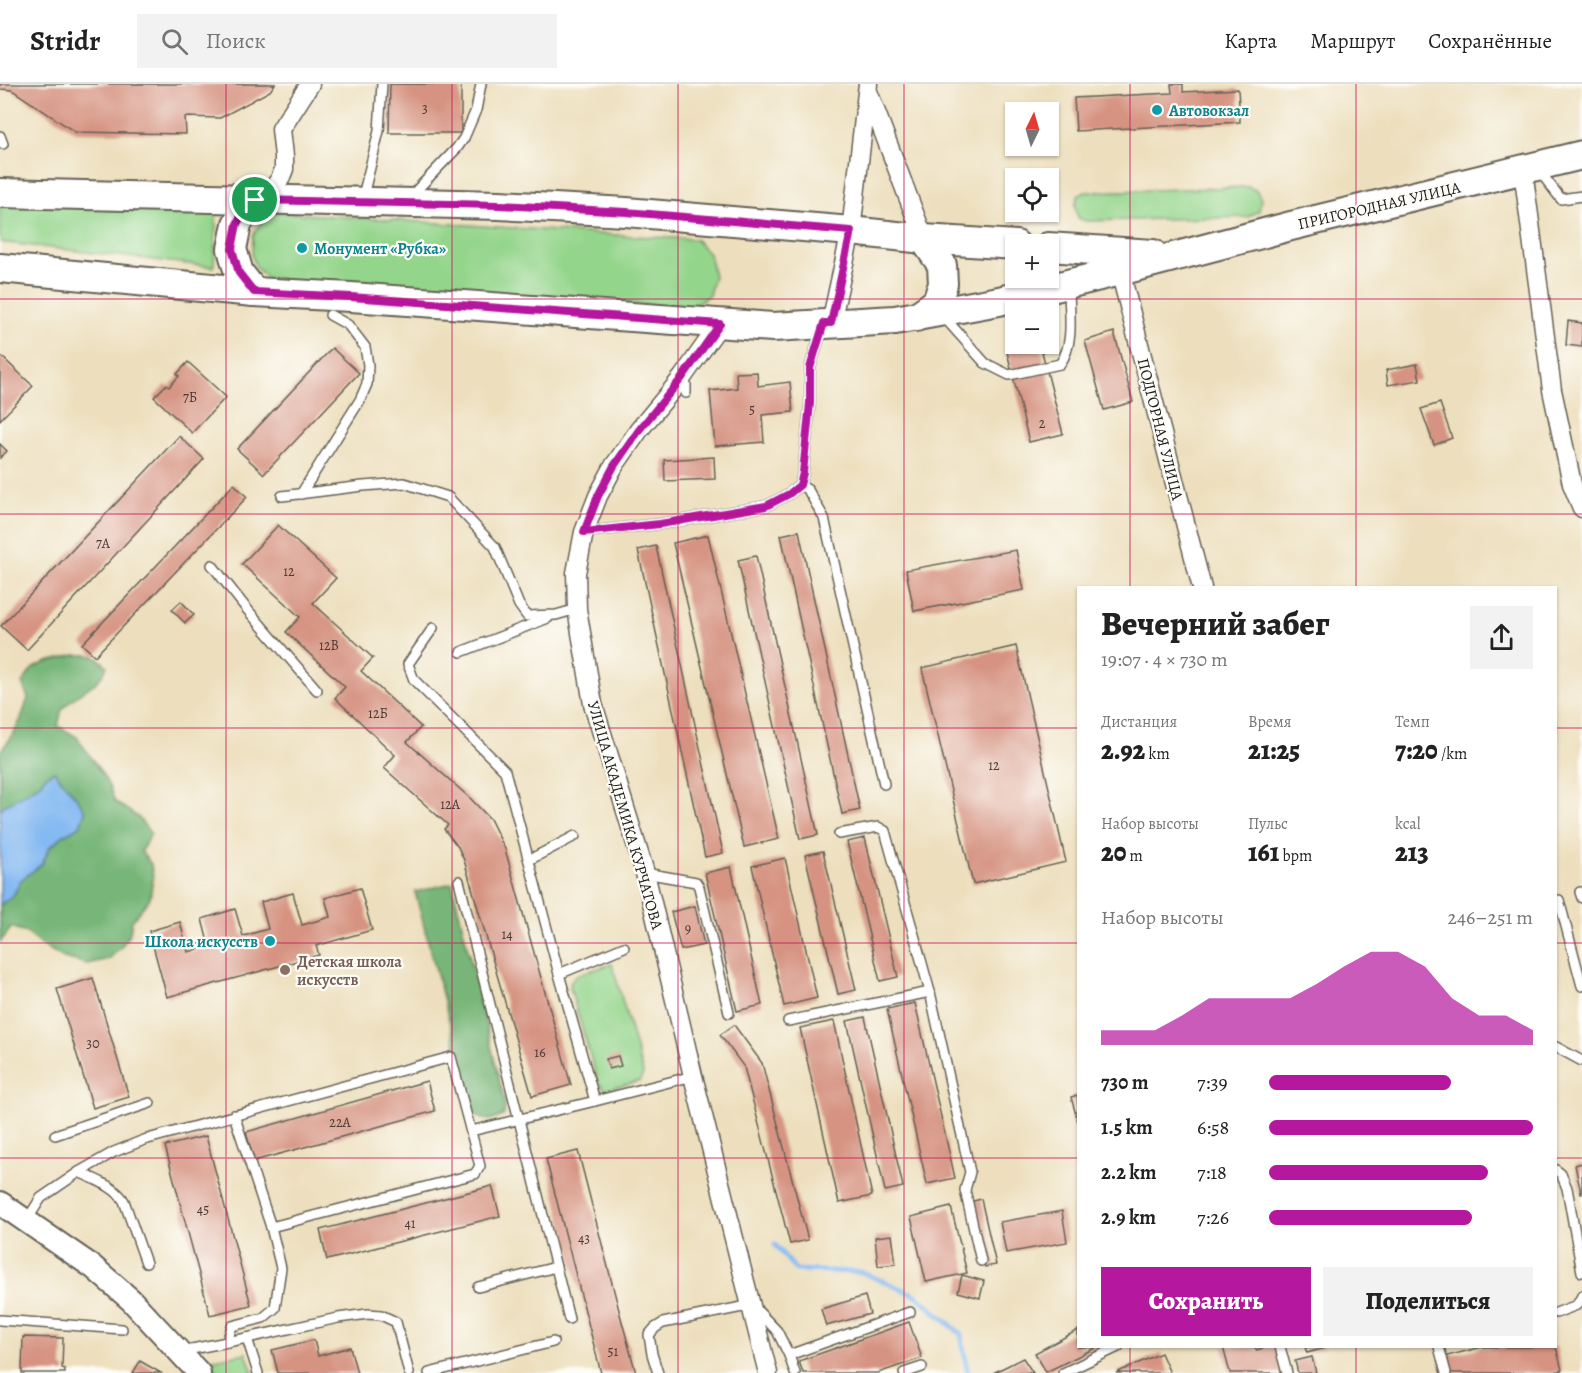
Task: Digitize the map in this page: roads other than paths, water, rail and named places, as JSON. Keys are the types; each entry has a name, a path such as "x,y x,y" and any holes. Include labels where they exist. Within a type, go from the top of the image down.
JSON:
{"main road":[{"name":"ПРИГОРОДНАЯ УЛИЦА","path":"0,268 254,292 720,324 773,327 895,320 999,301 1291,226 1582,155"},
{"path":"0,193 499,205 626,212 1005,244"},
{"path":"254,292 239,273 232,249 237,224 255,200"},
{"path":"924,238 942,265 943,284 937,302 927,314"},
{"path":"1059,248 1176,256"}],"street":[{"path":"255,200 275,186 280,179 284,169 281,129 309,84"},
{"path":"827,323 851,231 867,86"},
{"path":"867,86 924,238"},
{"path":"1529,169 1537,273 1552,390 1572,484 1582,508"},
{"name":"ПОДГОРНАЯ УЛИЦА","path":"1120,271 1201,586"},
{"name":"УЛИЦА АКАДЕМИКА КУРЧАТОВА","path":"720,324 684,386 639,430 614,466 598,496 584,532 576,573 577,609 592,704 645,873 693,1076 768,1373"},
{"path":"0,1203 93,1267 131,1300 199,1373"}],"lane":[{"path":"362,202 379,131 382,84"},
{"path":"405,203 464,138 476,110 481,84"},
{"path":"1529,169 1560,199 1582,196"},
{"path":"927,314 985,363 1009,375 1019,373 1060,364 1066,355 1070,344 1068,284"},
{"path":"301,494 360,400 367,384 368,365 365,347 348,326 330,315"},
{"path":"584,532 660,524 766,506 789,494 800,485 810,403 810,368 827,323"},
{"path":"282,496 404,483 448,497 495,547 519,605 527,616 556,615"},
{"path":"800,485 808,490 824,518 884,784"},
{"path":"212,565 316,690"},
{"path":"461,652 577,609"},
{"path":"433,628 408,664 414,680 505,771 595,1101"},
{"path":"839,834 878,827 885,831 930,992 970,1172 965,1190 981,1261"},
{"path":"529,860 574,836"},
{"path":"645,873 696,882 729,1013"},
{"path":"459,881 569,1319"},
{"path":"1559,900 1582,986"},
{"path":"559,974 624,947"},
{"path":"788,1021 930,992"},
{"path":"1557,1048 1582,1061"},
{"path":"27,1220 41,1198 79,1172 114,1152 144,1140 451,1058 480,1166 475,1174 271,1227"},
{"path":"471,1131 693,1076"},
{"path":"55,1135 150,1103"},
{"path":"227,1342 232,1326 263,1318 275,1308 281,1268 271,1227 234,1115"},
{"path":"1557,1171 1561,1174 1567,1188 1582,1272"},
{"path":"79,1172 120,1194 146,1263"},
{"path":"478,1287 556,1267"},
{"path":"1557,1313 1577,1305 1582,1296"},
{"path":"658,1373 649,1335 655,1328 663,1323 679,1319 752,1305 777,1331 795,1373"},
{"path":"789,1355 910,1312"},
{"path":"179,1351 338,1318 368,1314 396,1322 409,1373"},
{"path":"0,1320 122,1329"},
{"path":"247,1338 258,1373"},
{"path":"429,1373 553,1342"},
{"path":"1063,1373 1116,1348"},
{"path":"1280,1348 1287,1373"},
{"path":"1439,1348 1446,1373"},
{"path":"904,1373 922,1367"}],"water":[{"path":"54,771 85,811 80,826 65,834 49,848 42,864 21,880 14,894 0,905 0,810 39,785 46,776"}],"waterway":[{"path":"775,1245 796,1270 861,1272 916,1295 961,1334 968,1373"}],"place":[{"name":"Автовокзал","path":"1157,110"},
{"name":"Монумент «Рубка»","path":"302,248"},
{"name":"Школа искусств","path":"270,941"},
{"name":"Детская школа искусств","path":"285,970"}]}
